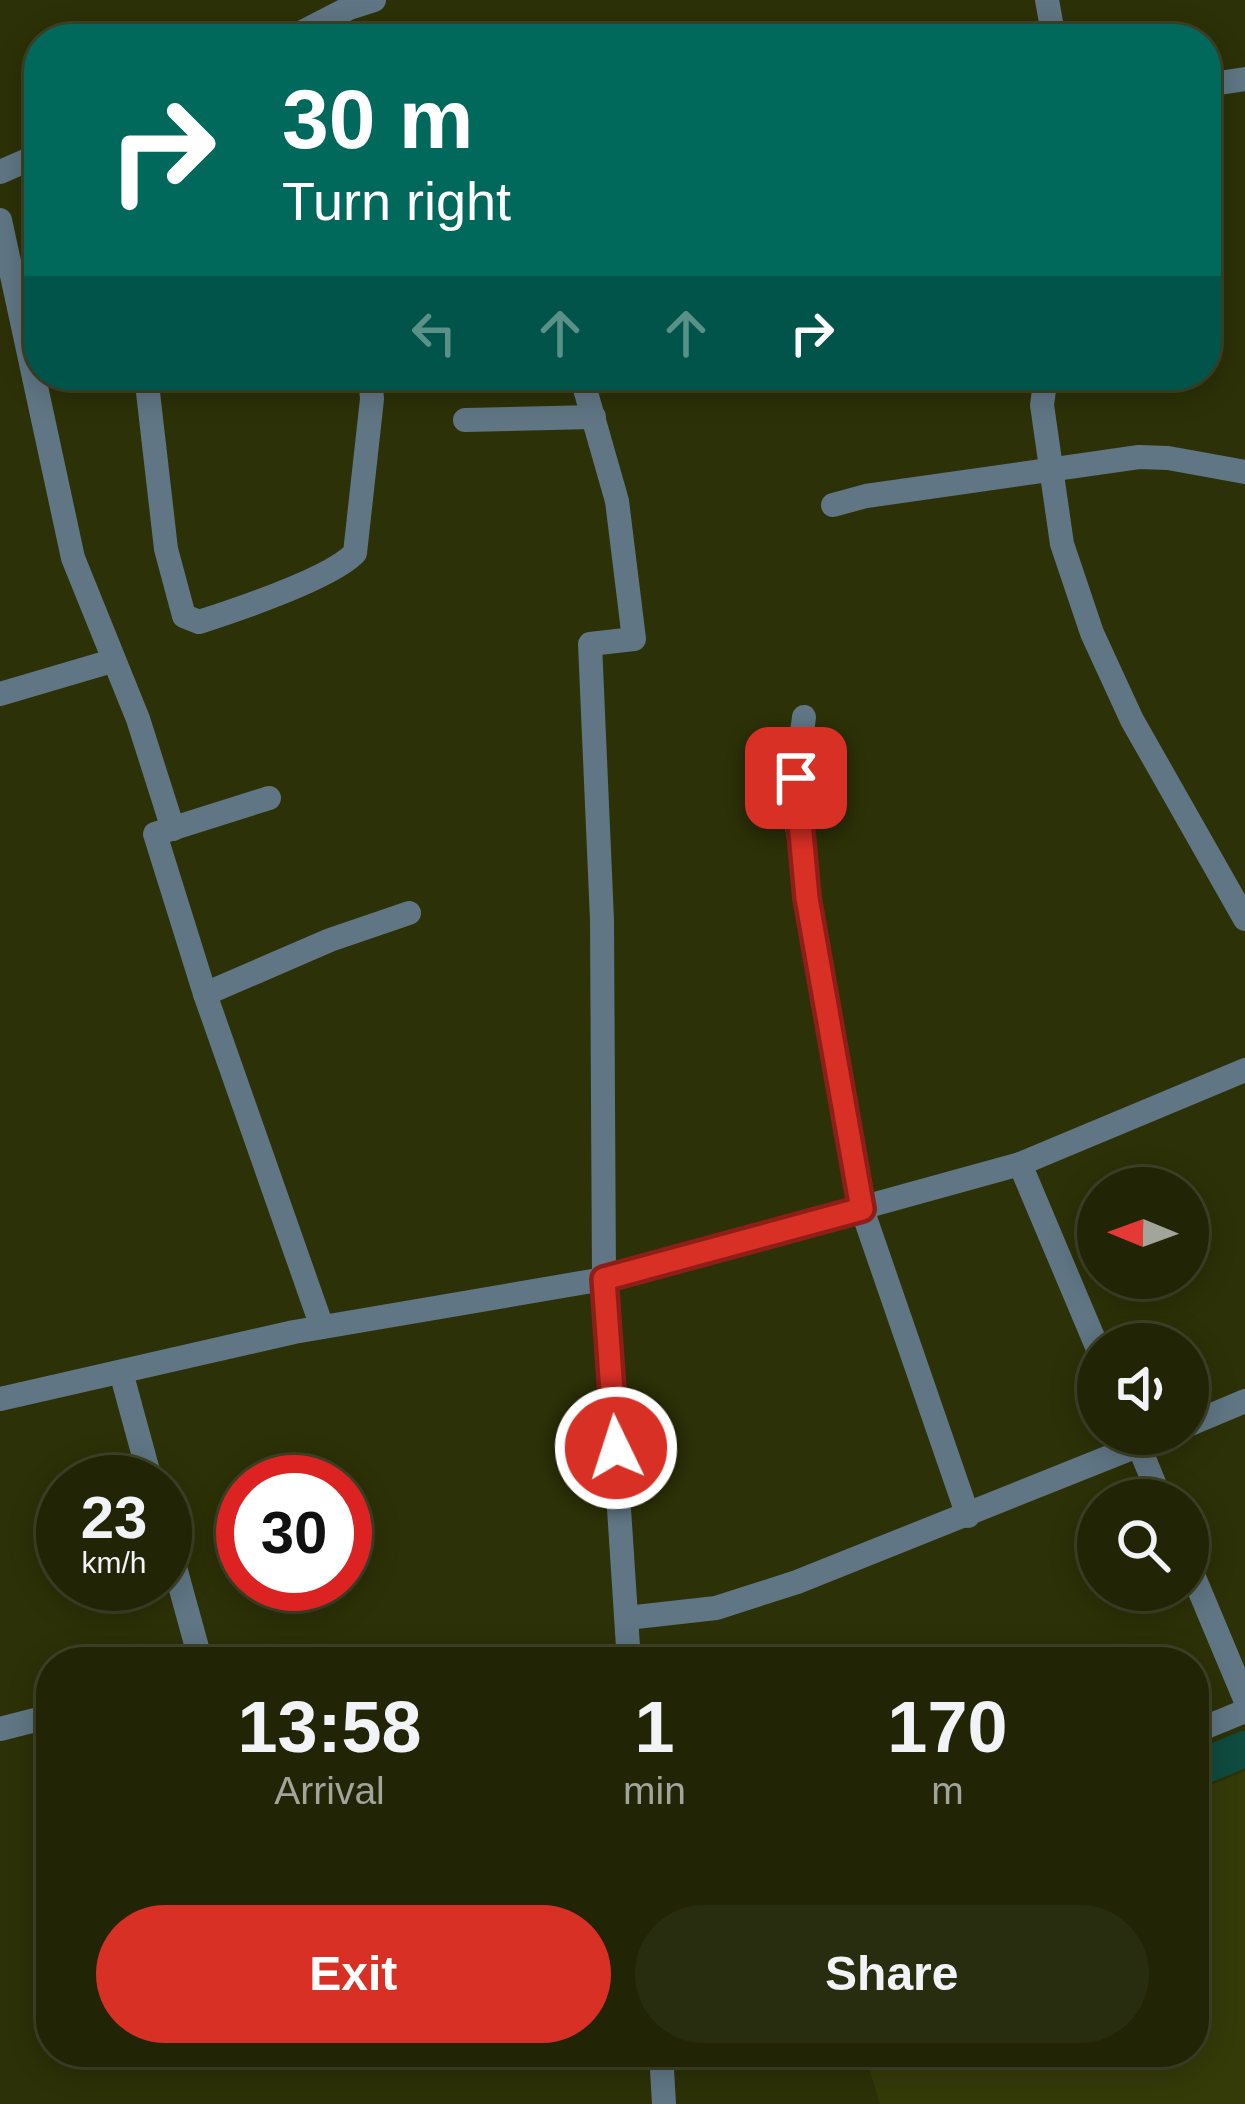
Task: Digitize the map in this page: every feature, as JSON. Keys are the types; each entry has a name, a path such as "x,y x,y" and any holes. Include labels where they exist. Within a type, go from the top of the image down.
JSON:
{"street":[{"path":"333,24 374,0"},
{"path":"0,220 24,331"},
{"path":"37,390 73,558 138,719 173,829"},
{"path":"148,390 166,549 184,616 199,622 297,584 355,553 371,390"},
{"path":"586,390 617,501 634,639 590,644 602,920 604,1279 628,1647"},
{"path":"1044,390 1042,405 1062,544 1092,633 1132,720 1245,919"},
{"path":"465,420 594,417"},
{"path":"833,506 866,496 1154,458 1245,472"},
{"path":"0,694 112,661"},
{"path":"804,717 796,778 797,827 862,1209 968,1516"},
{"path":"268,798 155,834 322,1327"},
{"path":"206,994 330,940 409,913"},
{"path":"0,1399 322,1327 604,1279 1020,1164 1245,1070"},
{"path":"1020,1164 1087,1323"},
{"path":"121,1372 144,1455"},
{"path":"1209,1416 1245,1401"},
{"path":"627,1618 716,1608 968,1516 1103,1455"},
{"path":"187,1611 197,1647"},
{"path":"1208,1611 1245,1699"},
{"path":"1209,1726 1245,1711"},
{"path":"0,1729 36,1720"},
{"path":"662,2067 664,2104"}],"shaded area":[{"path":"1245,1771 1245,2104 880,2104 869,2067 1209,2067 1209,1786"}],"waterway":[{"path":"1209,1764 1245,1749"}],"route":[{"path":"616,1448 604,1279 862,1209 807,898 796,778"}]}
